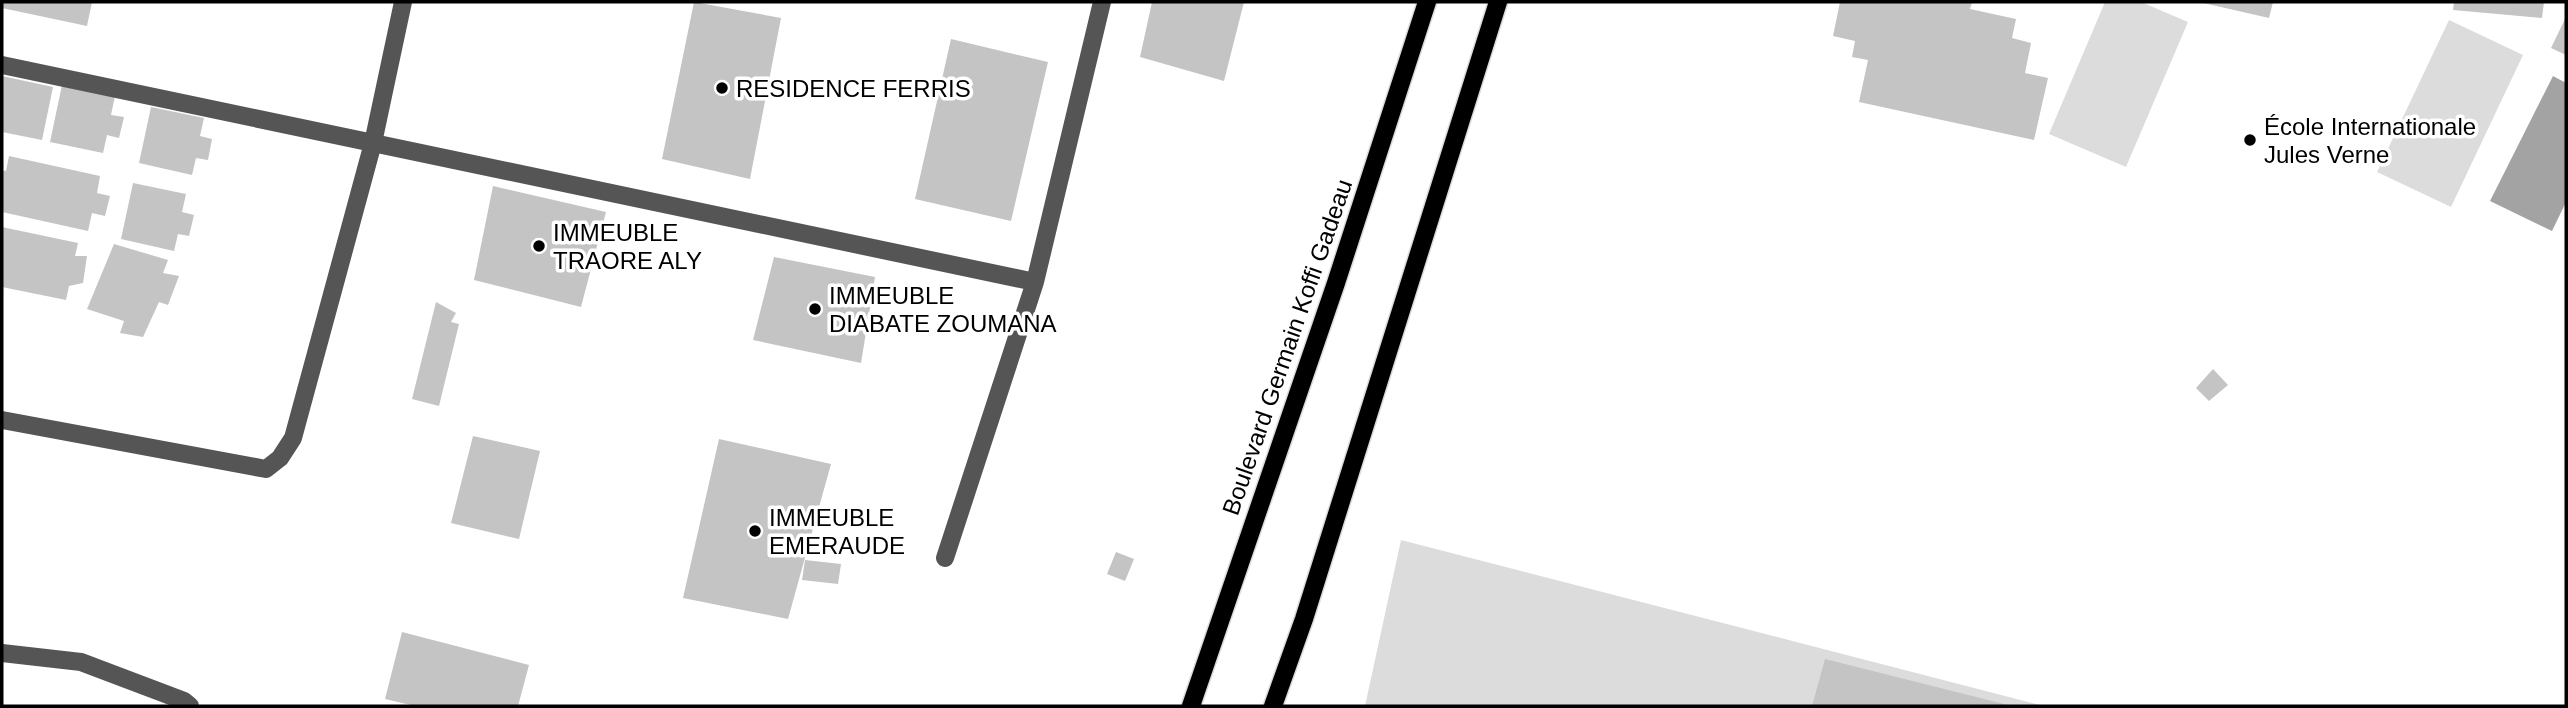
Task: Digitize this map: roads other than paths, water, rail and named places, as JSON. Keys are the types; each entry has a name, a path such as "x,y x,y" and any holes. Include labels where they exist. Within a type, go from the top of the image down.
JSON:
{"main road":[{"name":"Boulevard Germain Koffi Gadeau","path":"1191,706 1336,283 1427,2"},
{"path":"1273,706 1304,619 1498,2"}],"street":[{"path":"2,419 266,469 280,458 293,438 373,143 403,2"},
{"path":"945,558 1035,282 1102,2"},
{"path":"2,65 1035,282"},
{"path":"2,653 81,662 184,701 190,706"}],"place":[{"name":"RESIDENCE FERRIS","path":"722,88"},
{"name":"École Internationale Jules Verne","path":"2250,140"},
{"name":"IMMEUBLE TRAORE ALY","path":"539,246"},
{"name":"IMMEUBLE DIABATE ZOUMANA","path":"815,309"},
{"name":"IMMEUBLE EMERAUDE","path":"755,531"}]}
